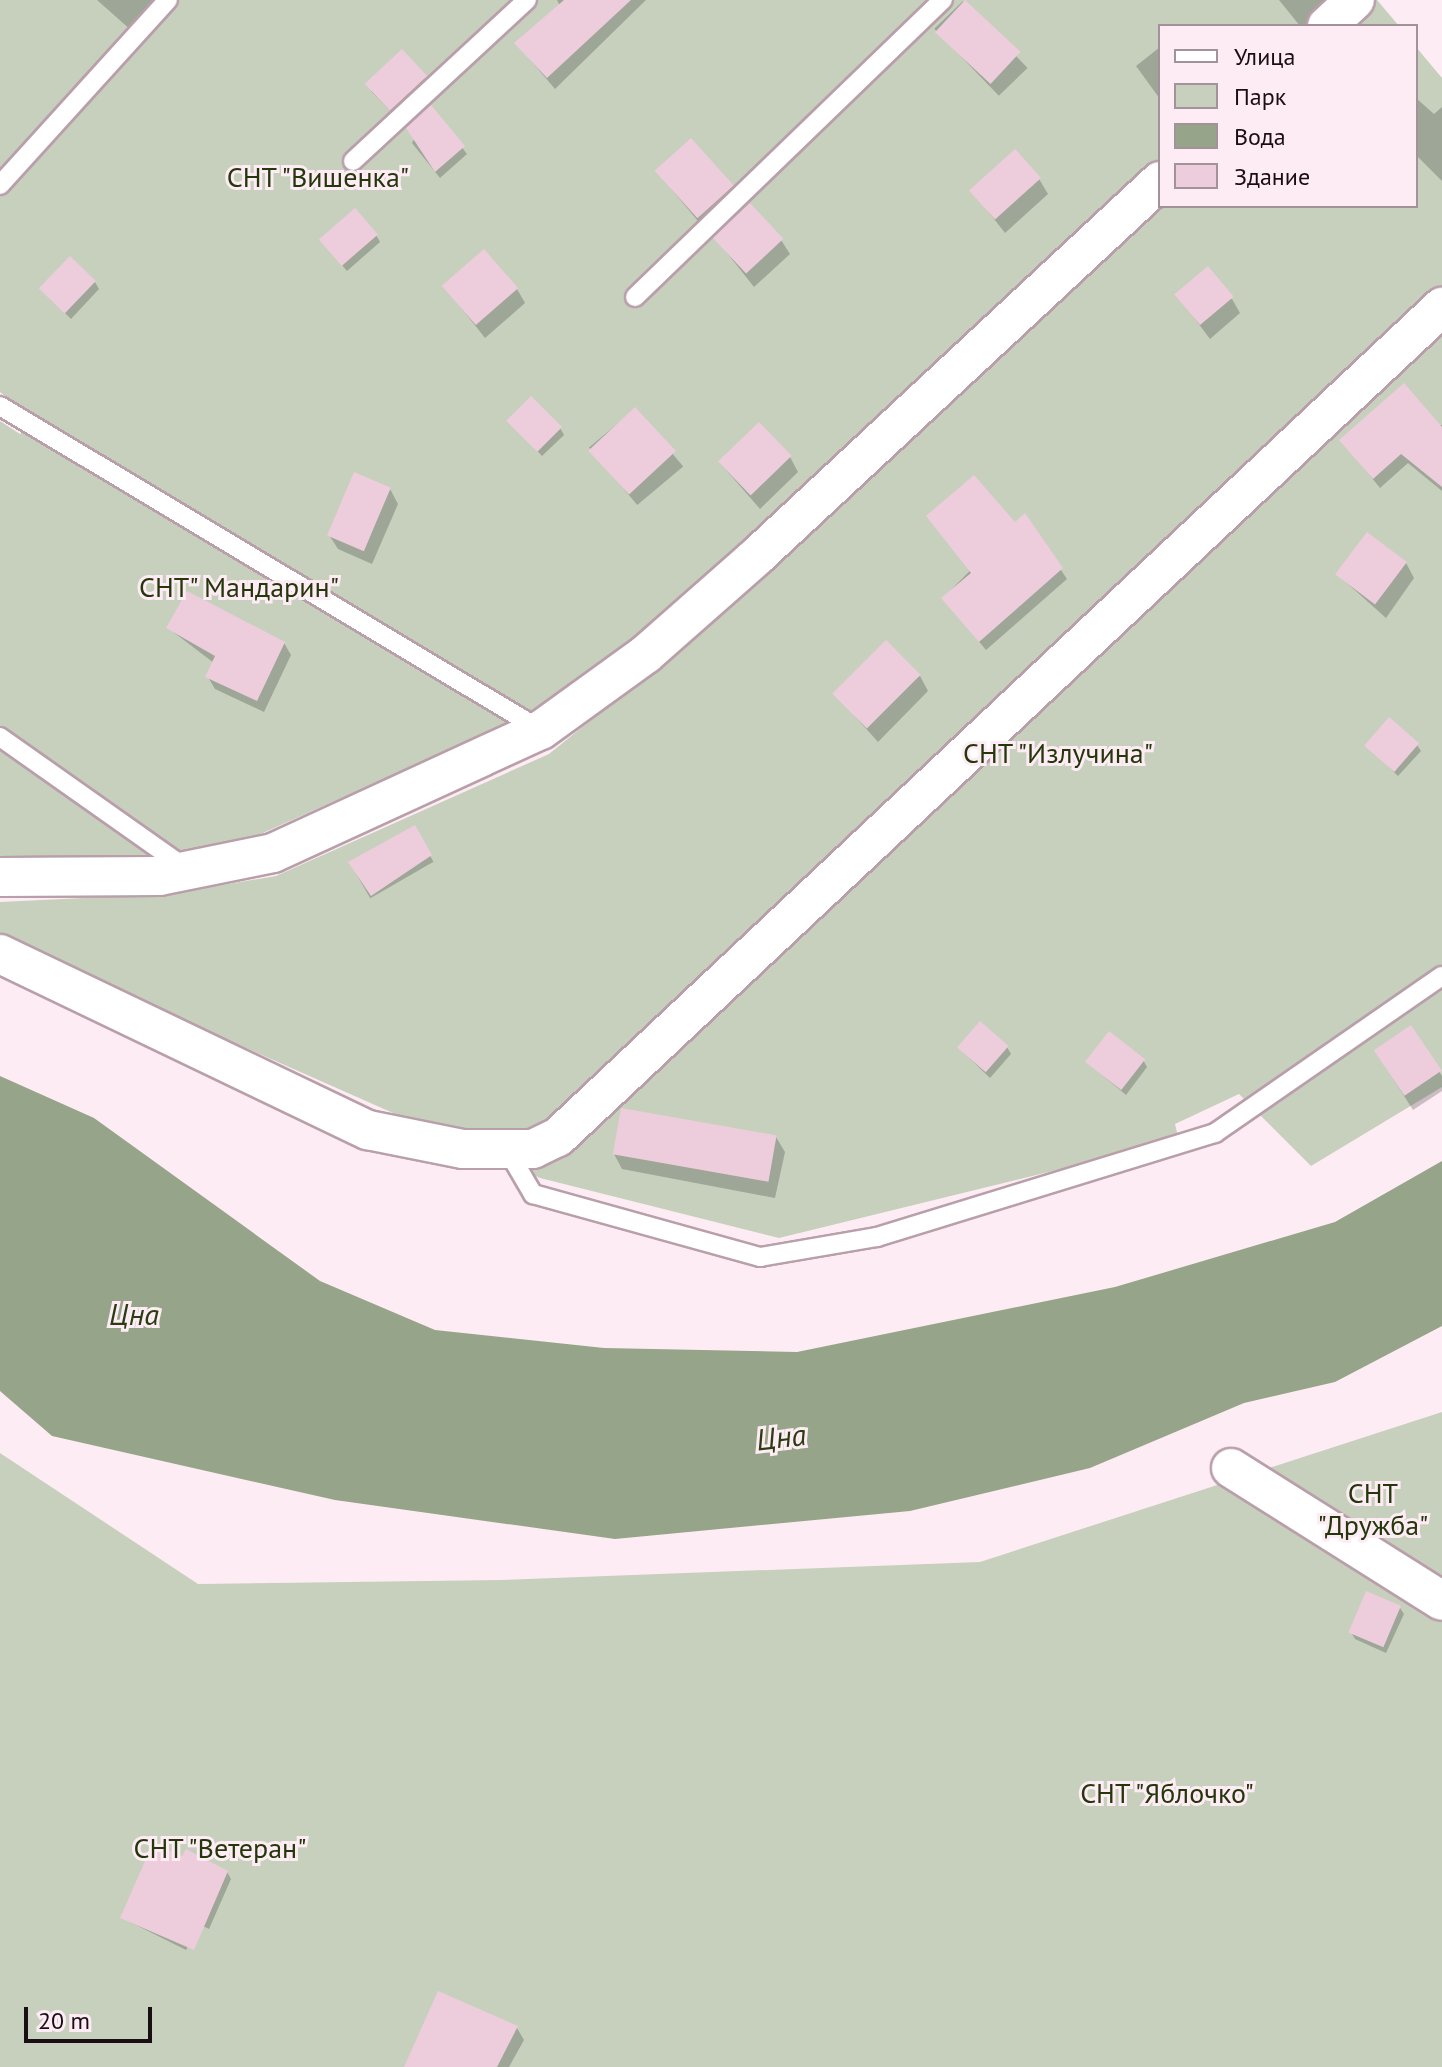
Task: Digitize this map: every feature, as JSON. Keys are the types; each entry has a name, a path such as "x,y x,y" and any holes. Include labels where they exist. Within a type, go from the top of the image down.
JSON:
{"street":[{"path":"1329,24 1355,0"},
{"path":"0,877 192,872 273,853 541,730 646,654 745,567 1158,183"},
{"path":"0,954 368,1130 509,1153 558,1137 1442,307"},
{"path":"1231,1468 1442,1601"}],"lane":[{"path":"0,185 168,0"},
{"path":"353,161 527,0"},
{"path":"635,297 943,0"},
{"path":"0,406 541,730"},
{"path":"0,737 192,872"},
{"path":"509,1153 533,1194 760,1257 877,1237 1215,1133 1442,976"}],"green space":[{"name":"СНТ \"Излучина\"","path":"0,0 1377,0 1397,24 1158,24 1158,208 1418,208 1418,49 1442,78 1442,1087 1311,1166 1239,1094 1175,1124 1179,1140 779,1238 540,1178 0,939 0,902 168,894 276,876 549,754 688,641 668,613 544,707 196,863 0,861 0,421 20,434 38,421 0,392"},
{"path":"1442,1412 1442,2067 0,2067 0,1453 198,1584 501,1580 980,1562"}],"water":[{"name":"Цна","path":"0,1076 94,1118 320,1281 435,1330 604,1348 797,1352 1115,1287 1335,1222 1442,1161 1442,1326 1335,1382 1244,1403 1090,1468 910,1511 615,1539 335,1500 52,1436 0,1391"}],"building":[{"path":"564,0 631,0 547,78 514,43"},
{"path":"965,0 1021,52 991,84 935,32"},
{"path":"402,49 427,76 390,111 365,84"},
{"path":"431,105 465,146 435,172 406,128"},
{"path":"691,138 734,186 697,218 655,171"},
{"path":"1015,149 1041,178 995,219 969,190"},
{"path":"750,203 783,239 746,274 713,238"},
{"path":"355,208 378,234 342,266 319,239"},
{"path":"484,249 518,288 476,325 442,286"},
{"path":"70,256 96,281 65,313 39,288"},
{"path":"1208,266 1234,297 1200,325 1174,294"},
{"path":"1404,383 1442,427 1442,487 1401,454 1373,479 1339,440"},
{"path":"531,396 562,427 537,452 506,421"},
{"path":"635,407 676,451 629,495 588,451"},
{"path":"759,422 792,456 751,495 718,462"},
{"path":"354,472 391,488 364,551 327,536"},
{"path":"974,475 1015,522 1025,513 1063,568 979,642 941,598 971,573 926,516"},
{"path":"1367,532 1407,562 1375,604 1335,574"},
{"path":"187,591 285,642 257,701 205,677 215,656 166,628"},
{"path":"886,640 921,675 867,728 832,694"},
{"path":"1389,717 1419,743 1394,772 1364,746"},
{"path":"415,825 432,855 371,896 348,862"},
{"path":"980,1021 1009,1046 986,1072 957,1047"},
{"path":"1411,1025 1442,1071 1404,1096 1374,1050"},
{"path":"1109,1031 1145,1059 1121,1090 1085,1062"},
{"path":"621,1108 777,1135 768,1182 613,1154"},
{"path":"1366,1591 1401,1606 1383,1647 1348,1632"},
{"path":"153,1843 182,1856 186,1849 228,1871 194,1950 120,1918"},
{"path":"438,1991 518,2026 497,2067 404,2067"}],"park label":[{"name":"СНТ \"Вишенка\"","path":"318,177"},
{"name":"СНТ\" Мандарин\"","path":"239,587"},
{"name":"СНТ \"Дружба\"","path":"1373,1509"},
{"name":"СНТ \"Яблочко\"","path":"1167,1793"},
{"name":"СНТ \"Ветеран\"","path":"220,1848"}]}
